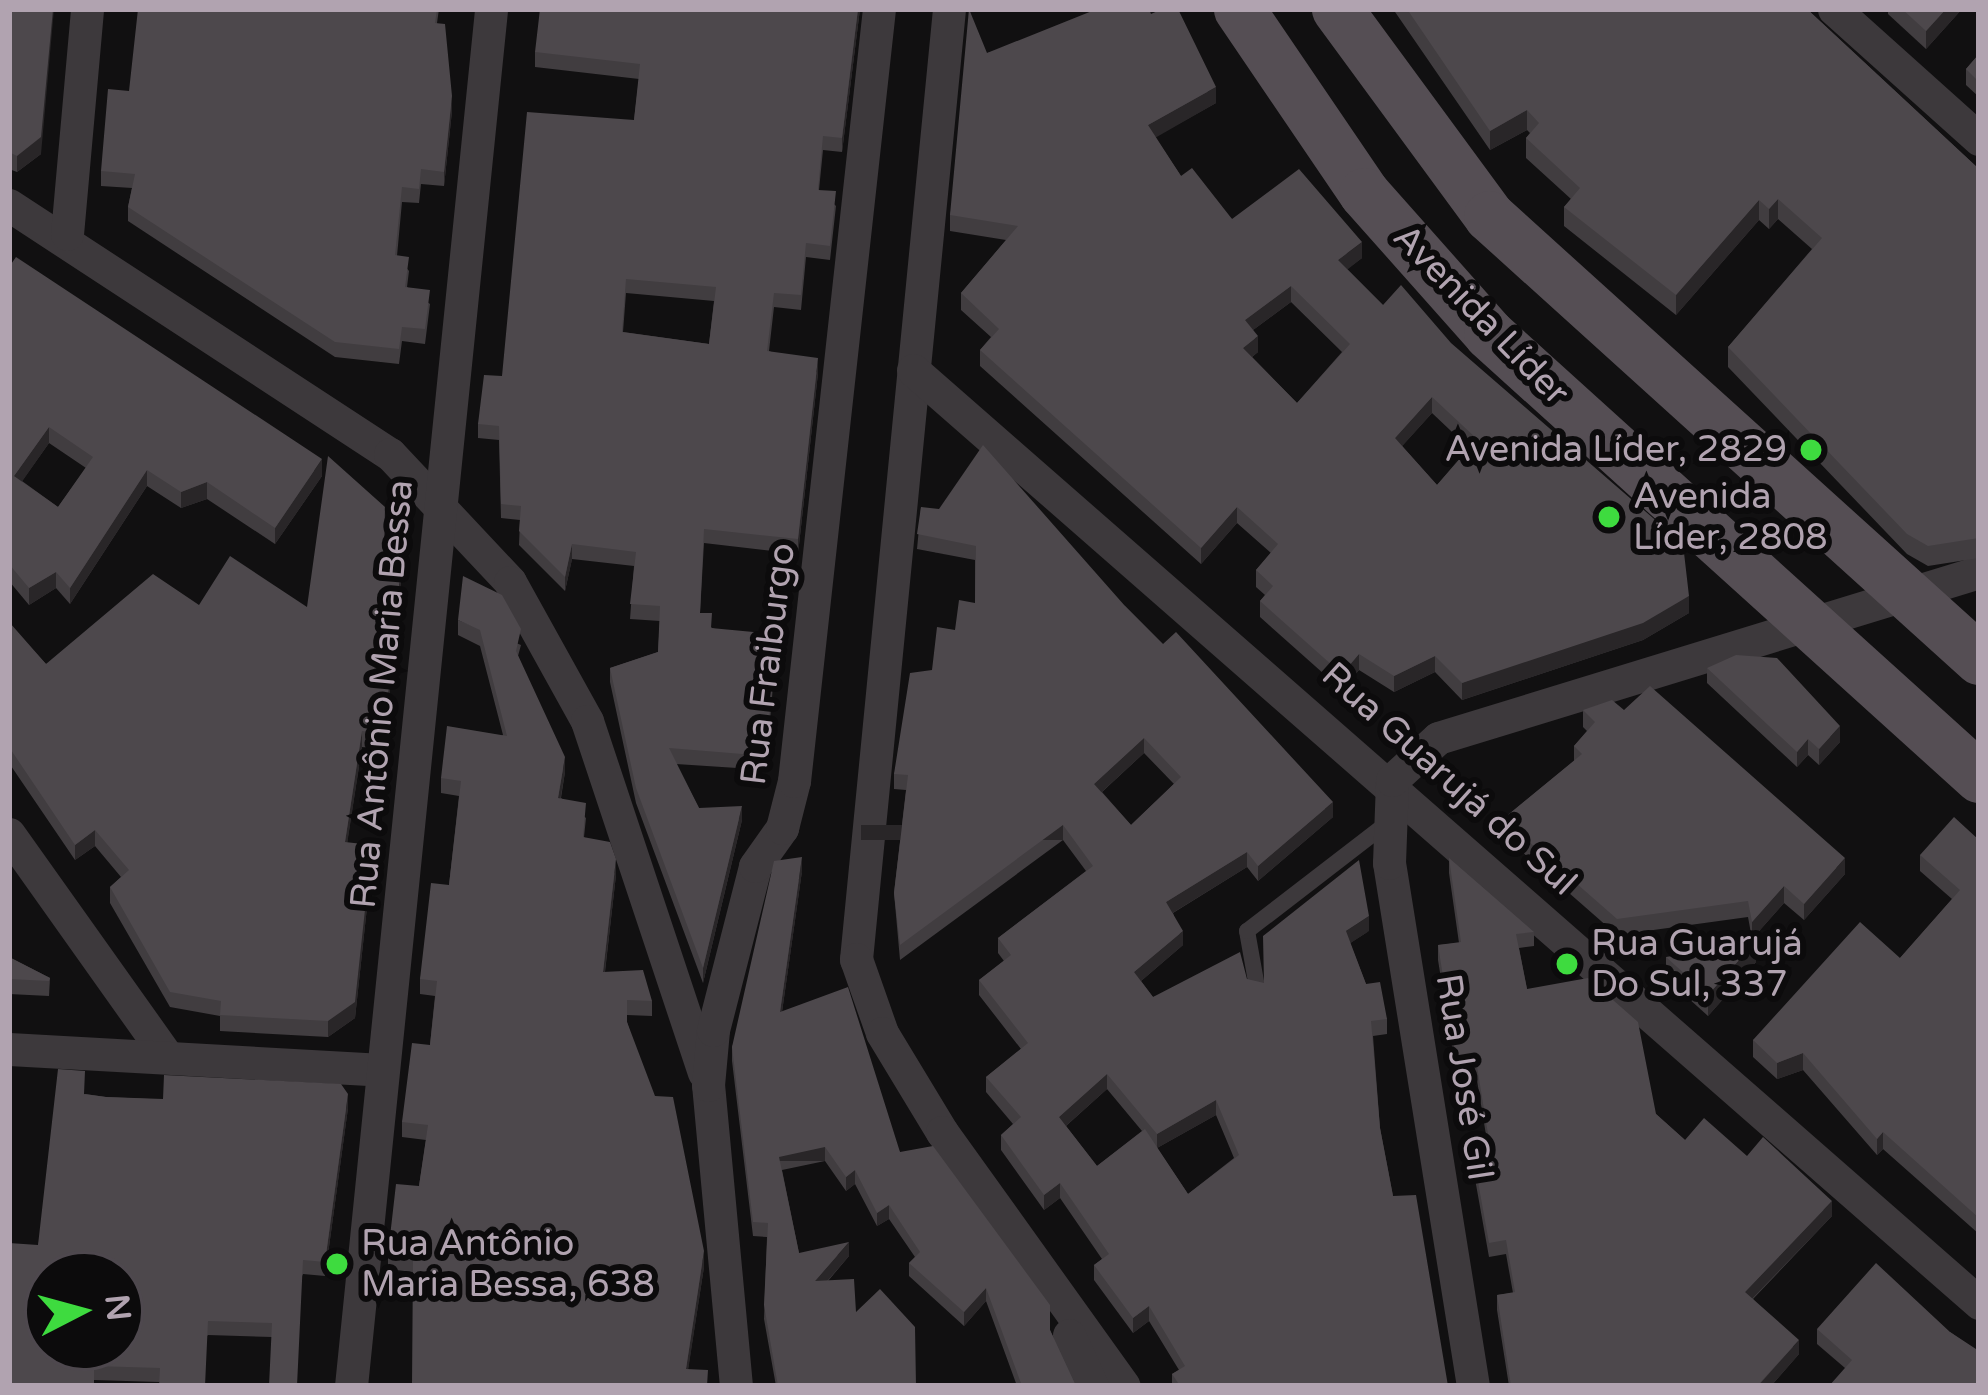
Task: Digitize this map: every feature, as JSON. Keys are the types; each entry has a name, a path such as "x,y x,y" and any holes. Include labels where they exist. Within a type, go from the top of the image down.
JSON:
{"main road":[{"name":"Avenida Líder","path":"1239,9 1364,193 1490,334 1979,777"},
{"name":"Avenida Líder","path":"1337,9 1489,215 1979,659"}],"street":[{"path":"67,234 87,9"},
{"name":"Rua Antônio Maria Bessa","path":"351,1386 438,494 491,9"},
{"name":"Rua Fraiburgo","path":"736,1386 708,1085 748,888 794,781 879,9"},
{"path":"950,9 856,959 882,1033 1045,1285 1124,1386"},
{"path":"1834,9 1979,139"},
{"path":"9,205 67,234 438,494 510,581 572,686 708,1085"},
{"name":"Rua Guarujá do Sul","path":"914,370 1392,780 1979,1303"},
{"path":"1392,780 1438,738 1979,572"},
{"name":"Rua José Gil","path":"1392,780 1386,824 1474,1386"},
{"path":"9,834 167,1057"},
{"path":"9,1049 382,1070"},
{"path":"1045,1285 1092,1386"}],"lane":[{"path":"1257,987 1247,931 1386,824"}],"building":[{"path":"9,9 53,9 41,137 17,156 9,152"},
{"path":"138,9 437,9 435,23 445,24 452,96 444,172 421,169 419,189 402,187 395,255 409,257 405,287 430,290 425,329 402,327 399,349 335,342 128,207 135,174 101,171 108,89 129,91"},
{"path":"540,9 858,9 842,138 823,136 818,190 836,191 830,246 806,243 801,295 774,293 767,351 818,358 798,539 704,529 700,613 712,613 711,628 776,634 766,756 669,748 699,808 742,806 703,968 636,788 610,668 658,652 660,606 630,604 636,552 572,544 565,577 519,531 521,506 501,504 499,426 478,424 484,375 502,376 527,112 634,120 640,64 535,52","holes":["626,279 716,287 709,344 622,332"]},
{"path":"969,9 987,53 1097,9 1149,9 1151,14 1178,9 1216,87 1148,125 1181,176 1192,168 1232,219 1299,169 1362,242 1338,260 1383,305 1401,285 1451,343 1683,544 1689,596 1643,623 1462,683 1435,656 1394,676 1359,654 1342,674 1260,601 1273,586 1256,570 1278,544 1237,507 1201,548 980,350 999,329 961,293 1018,226 950,215","holes":["1291,286 1350,344 1297,403 1243,348 1258,336 1245,320","1432,397 1477,439 1437,485 1395,438"]},
{"path":"1407,9 1807,9 1979,169 1979,538 1928,546 1907,534 1728,347 1822,238 1778,199 1769,209 1759,200 1676,295 1564,207 1580,188 1526,138 1539,123 1527,110 1490,131"},
{"path":"1902,9 1946,9 1926,31"},
{"path":"1979,54 1979,82 1966,69"},
{"path":"16,257 322,459 275,528 207,482 181,492 147,470 70,588 56,572 29,588 9,564 9,267","holes":["49,427 93,457 58,507 14,476"]},
{"path":"983,445 1125,606 1163,644 1176,632 1333,802 1258,866 1247,852 1166,902 1183,931 1134,972 1153,997 1240,952 1247,979 1264,983 1263,936 1359,860 1369,916 1346,931 1366,984 1380,982 1387,1019 1371,1021 1380,1128 1393,1196 1416,1195 1448,1386 1180,1386 1172,1374 1185,1366 1149,1306 1133,1318 1094,1265 1109,1254 1060,1183 1044,1195 1001,1135 1021,1117 986,1077 1028,1043 979,980 1011,955 998,938 1093,866 1063,825 900,945 894,893 908,775 894,774 910,673 932,670 937,627 955,630 959,600 975,603 976,546 917,534 921,507 939,509","holes":["1144,738 1181,777 1131,825 1094,784","1107,1074 1157,1134 1216,1100 1239,1155 1188,1194 1145,1129 1097,1166 1059,1117"]},
{"path":"328,456 385,507 384,562 401,565 384,734 362,731 345,842 372,845 355,1002 328,1021 220,1015 221,1001 170,992 110,887 129,870 95,830 75,845 9,747 9,624 46,664 153,574 199,605 230,556 307,607"},
{"path":"463,576 502,595 521,629 516,651 565,757 558,798 586,803 583,837 610,842 616,859 603,972 643,970 652,1001 627,1000 627,1022 655,1096 673,1097 704,1251 686,1369 708,1370 707,1386 412,1386 413,1257 388,1254 396,1184 419,1186 428,1125 402,1122 412,1043 430,1045 437,981 420,979 431,883 449,885 461,781 441,778 447,726 507,736 480,630 458,620"},
{"path":"1736,655 1777,658 1840,726 1819,749 1808,739 1797,752 1707,668"},
{"path":"1650,686 1845,858 1804,904 1784,886 1752,922 1748,901 1617,919 1503,819 1582,754 1574,746 1595,722 1583,710 1612,700 1624,710"},
{"path":"1954,817 1979,840 1979,1218 1883,1132 1877,1139 1803,1053 1777,1063 1753,1040 1860,922 1900,958 1960,890 1920,855"},
{"path":"802,857 780,1012 848,987 900,1152 933,1146 1050,1305 1050,1330 1076,1386 1022,1386 986,1288 964,1312 909,1263 920,1252 889,1205 877,1213 855,1170 846,1177 825,1147 779,1157 799,1253 849,1242 815,1281 854,1279 856,1312 880,1289 915,1327 916,1386 778,1386 764,1305 768,1223 753,1222 732,1047 774,861"},
{"path":"1449,858 1534,932 1516,934 1527,989 1588,978 1638,1022 1656,1114 1685,1140 1704,1118 1747,1156 1763,1137 1832,1201 1745,1292 1799,1340 1760,1386 1511,1386 1497,1295 1515,1292 1506,1240 1489,1243 1470,1137 1488,1134 1475,1054 1456,1058 1438,945 1461,942"},
{"path":"1756,941 1708,995 1666,957"},
{"path":"9,957 50,978 49,981 9,979"},
{"path":"58,1069 85,1071 84,1094 106,1097 163,1099 164,1075 341,1084 348,1094 325,1262 303,1260 297,1386 269,1386 272,1323 208,1321 205,1386 159,1386 160,1368 144,1368 144,1251 24,1251 24,1371 94,1371 94,1386 9,1386 9,1243 38,1245"},
{"path":"1876,1263 1950,1332 1979,1351 1979,1386 1829,1386 1852,1360 1817,1329"}],"place":[{"name":"Avenida Líder, 2829","path":"1811,450"},
{"name":"Avenida Líder, 2808","path":"1609,517"},
{"name":"Rua Guarujá Do Sul, 337","path":"1567,964"},
{"name":"Rua Antônio Maria Bessa, 638","path":"337,1264"}]}
